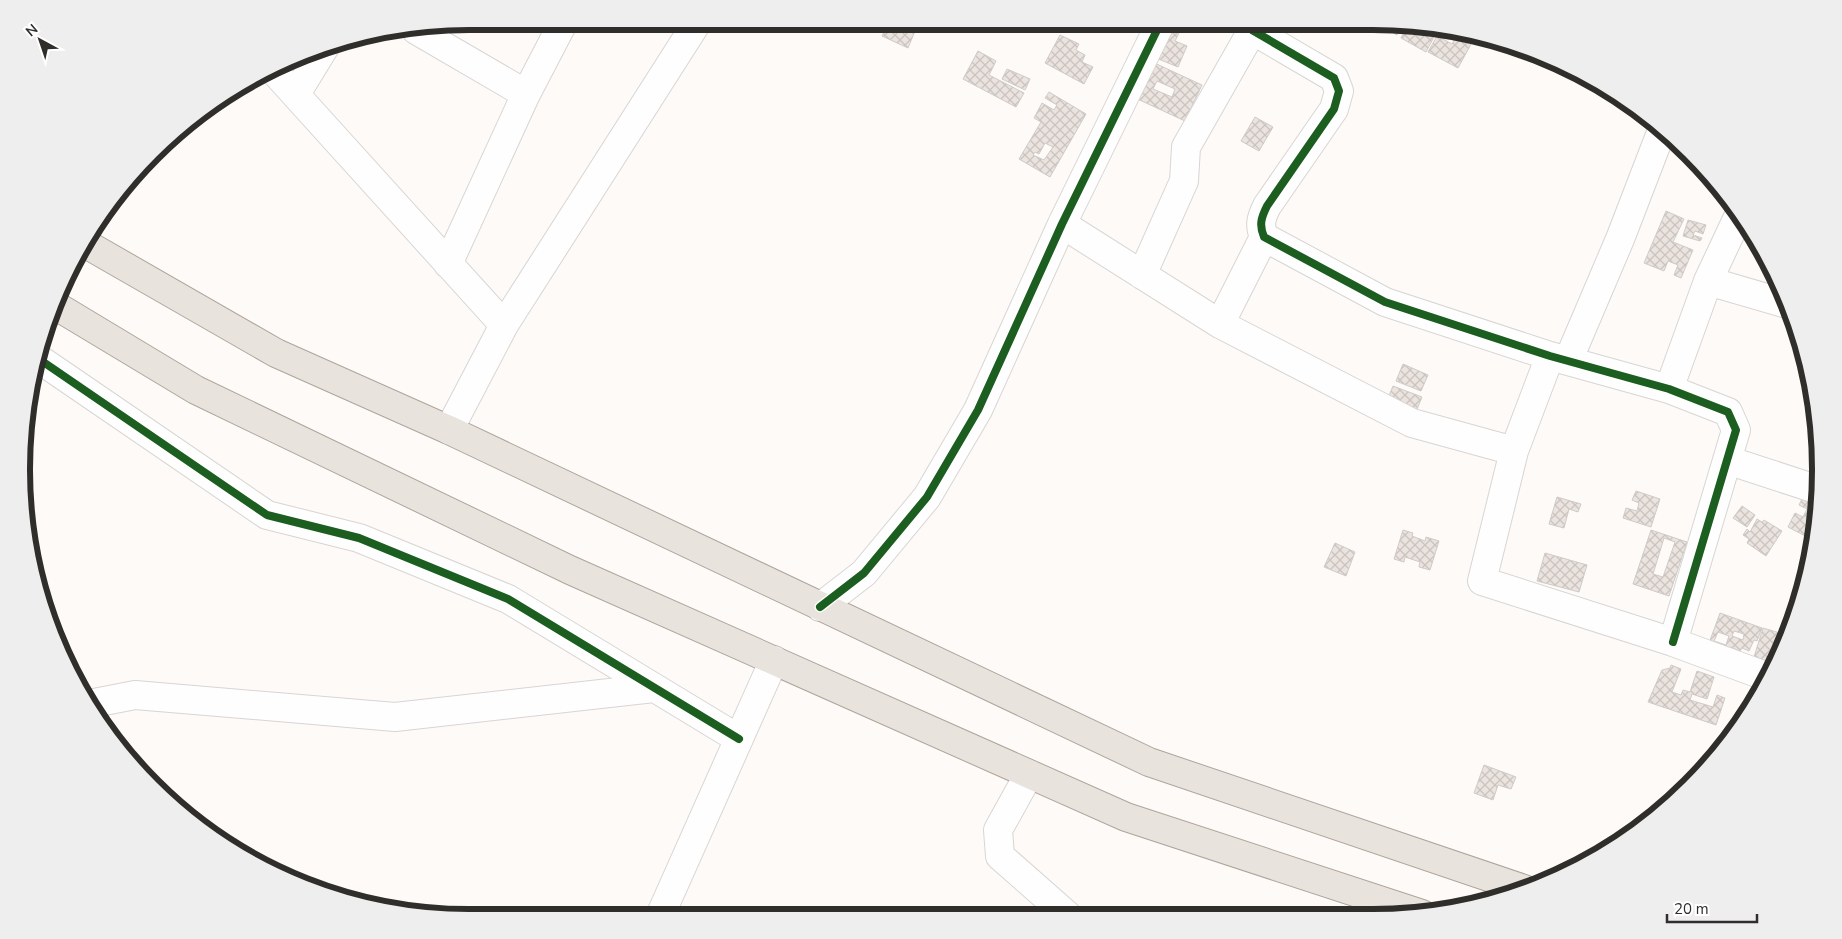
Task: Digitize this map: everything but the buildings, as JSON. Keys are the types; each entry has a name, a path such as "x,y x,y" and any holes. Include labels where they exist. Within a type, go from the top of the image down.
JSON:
{"main road":[{"path":"91,247 276,353 449,430 1149,762 1515,886"},
{"path":"60,308 196,390 570,570 1126,817 1403,908"}],"street":[{"path":"448,264 526,94 559,30"},
{"path":"449,430 504,325 693,30"},
{"path":"820,607 864,573 926,497 978,410 1062,224 1157,30"},
{"path":"1142,274 1184,181 1186,147 1252,30"},
{"path":"1260,30 1334,78 1339,91 1334,109 1267,206 1261,218 1260,227 1264,237 1385,302 1559,358 1669,389 1728,412 1736,430 1673,642"},
{"path":"421,33 526,94"},
{"path":"296,94 319,56"},
{"path":"277,74 504,325"},
{"path":"1659,137 1620,239 1559,358 1514,452 1482,581 1673,642 1761,674"},
{"path":"1669,389 1708,282 1736,222"},
{"path":"1062,224 1220,324 1412,423 1514,452"},
{"path":"1220,324 1264,237"},
{"path":"1708,282 1779,302"},
{"path":"43,362 267,515 359,538 508,599 739,739"},
{"path":"1727,460 1811,487"},
{"path":"663,909 774,660"},
{"path":"97,702 135,695 395,717 654,688"},
{"path":"1029,774 998,830 1000,856 1060,909"}],"cycle path":[{"path":"820,607 864,573 927,497 978,410 1062,224 1157,30"},
{"path":"1252,30 1334,78 1339,91 1334,109 1267,206 1261,222 1264,237 1385,302 1550,356 1669,389 1728,412 1736,430 1673,642"},
{"path":"43,362 267,515 359,538 508,599 739,739"}]}
